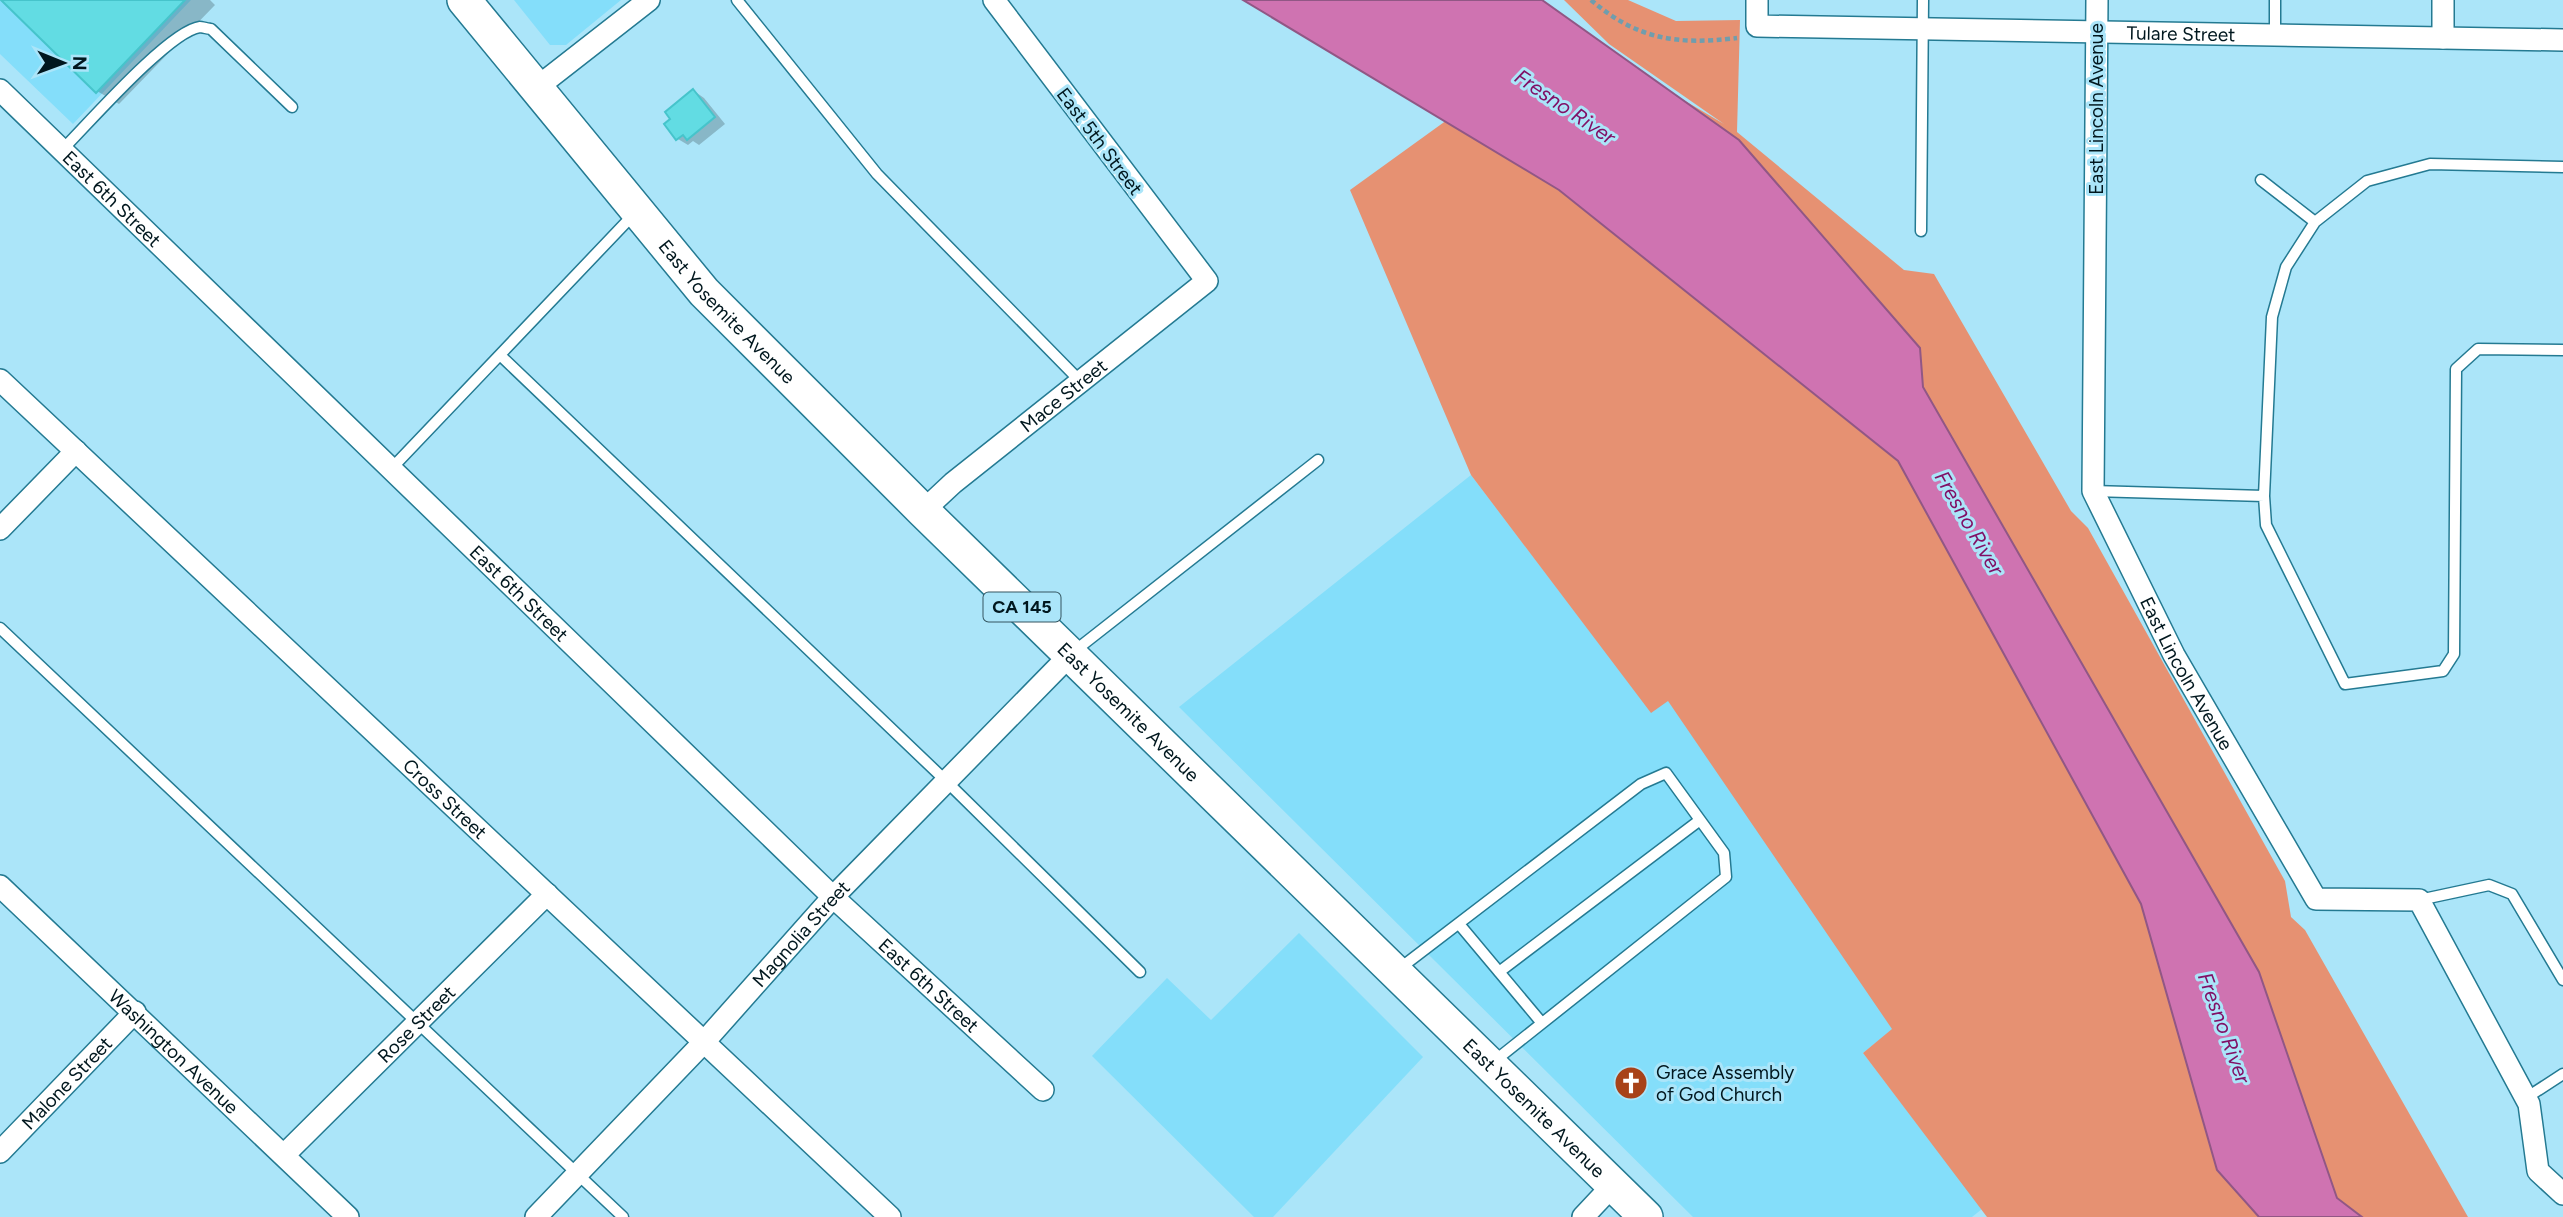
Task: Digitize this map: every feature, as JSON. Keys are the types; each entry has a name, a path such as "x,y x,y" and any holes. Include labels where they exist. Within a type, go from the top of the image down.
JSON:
{"main road":[{"name":"East Yosemite Avenue","path":"464,0 704,292 923,511 1646,1217"}],"street":[{"path":"535,89 649,0"},
{"name":"East 5th Street","path":"994,0 1207,281"},
{"name":"Tulare Street","path":"1757,0 1757,26 2563,40"},
{"name":"East Lincoln Avenue","path":"2097,0 2093,491 2174,655 2316,899 2419,900"},
{"path":"2443,0 2443,38"},
{"name":"East 6th Street","path":"0,90 64,149 833,897 1042,1090"},
{"name":"Mace Street","path":"923,511 953,483 1207,281"},
{"name":"Cross Street","path":"0,380 890,1217"},
{"path":"0,529 76,452"},
{"name":"Magnolia Street","path":"536,1217 704,1042 833,897 1071,654"},
{"name":"Washington Avenue","path":"0,886 348,1217"},
{"name":"Rose Street","path":"284,1155 547,894"},
{"path":"2419,900 2526,1097 2538,1171 2563,1194"},
{"name":"Malone Street","path":"0,1152 135,1012"},
{"path":"1583,1217 1613,1185"}],"lane":[{"path":"737,0 877,174 1082,383"},
{"path":"1921,231 1923,0"},
{"path":"2275,0 2275,37"},
{"path":"64,149 146,64 184,34 200,27 211,29 292,107"},
{"path":"2563,167 2430,164 2367,181 2315,222 2286,267 2272,317 2264,496 2266,525 2345,684 2443,671 2454,654 2456,369 2478,349 2563,351"},
{"path":"2261,180 2315,222"},
{"path":"392,468 636,212"},
{"path":"501,356 946,781 1140,972"},
{"path":"1071,654 1318,460"},
{"path":"2093,491 2264,496"},
{"path":"0,628 623,1217"},
{"path":"1395,972 1642,784 1666,773 1724,853 1726,877 1489,1065"},
{"path":"1499,972 1700,820"},
{"path":"2419,900 2489,885 2512,894 2563,980"},
{"path":"1459,925 1541,1023"},
{"path":"2526,1097 2563,1074"}],"path":[{"path":"1591,0 1630,29 1668,40 1737,38"}],"shaded area":[{"path":"0,0 191,0 73,124 0,54"},
{"path":"514,0 621,0 566,45 550,45"},
{"path":"1564,0 1628,0 1676,21 1740,20 1737,132 1904,270 1934,274 2071,511 2088,528 2285,881 2291,917 2305,930 2468,1217 1987,1217 1863,1053 1892,1029 1668,701 1651,713 1471,475 1350,190 1569,32 1724,124 1609,44"},
{"path":"1471,475 1651,712 1668,700 1893,1029 1863,1053 1982,1209 1972,1217 1693,1217 1179,707"},
{"path":"1299,933 1423,1057 1273,1217 1254,1217 1092,1056 1167,978 1211,1020"}],"water":[{"name":"Fresno River","path":"1243,0 1542,0 1739,140 1920,348 1923,387 2259,972 2337,1198 2362,1217 2259,1217 2217,1170 2141,904 1898,461 1559,190"}],"building":[{"path":"1,0 185,0 96,93"},
{"path":"693,89 715,117 687,140 683,135 676,140 664,124 670,119 665,112"}],"place":[{"name":"Grace Assembly of God Church","path":"1631,1083"}]}
